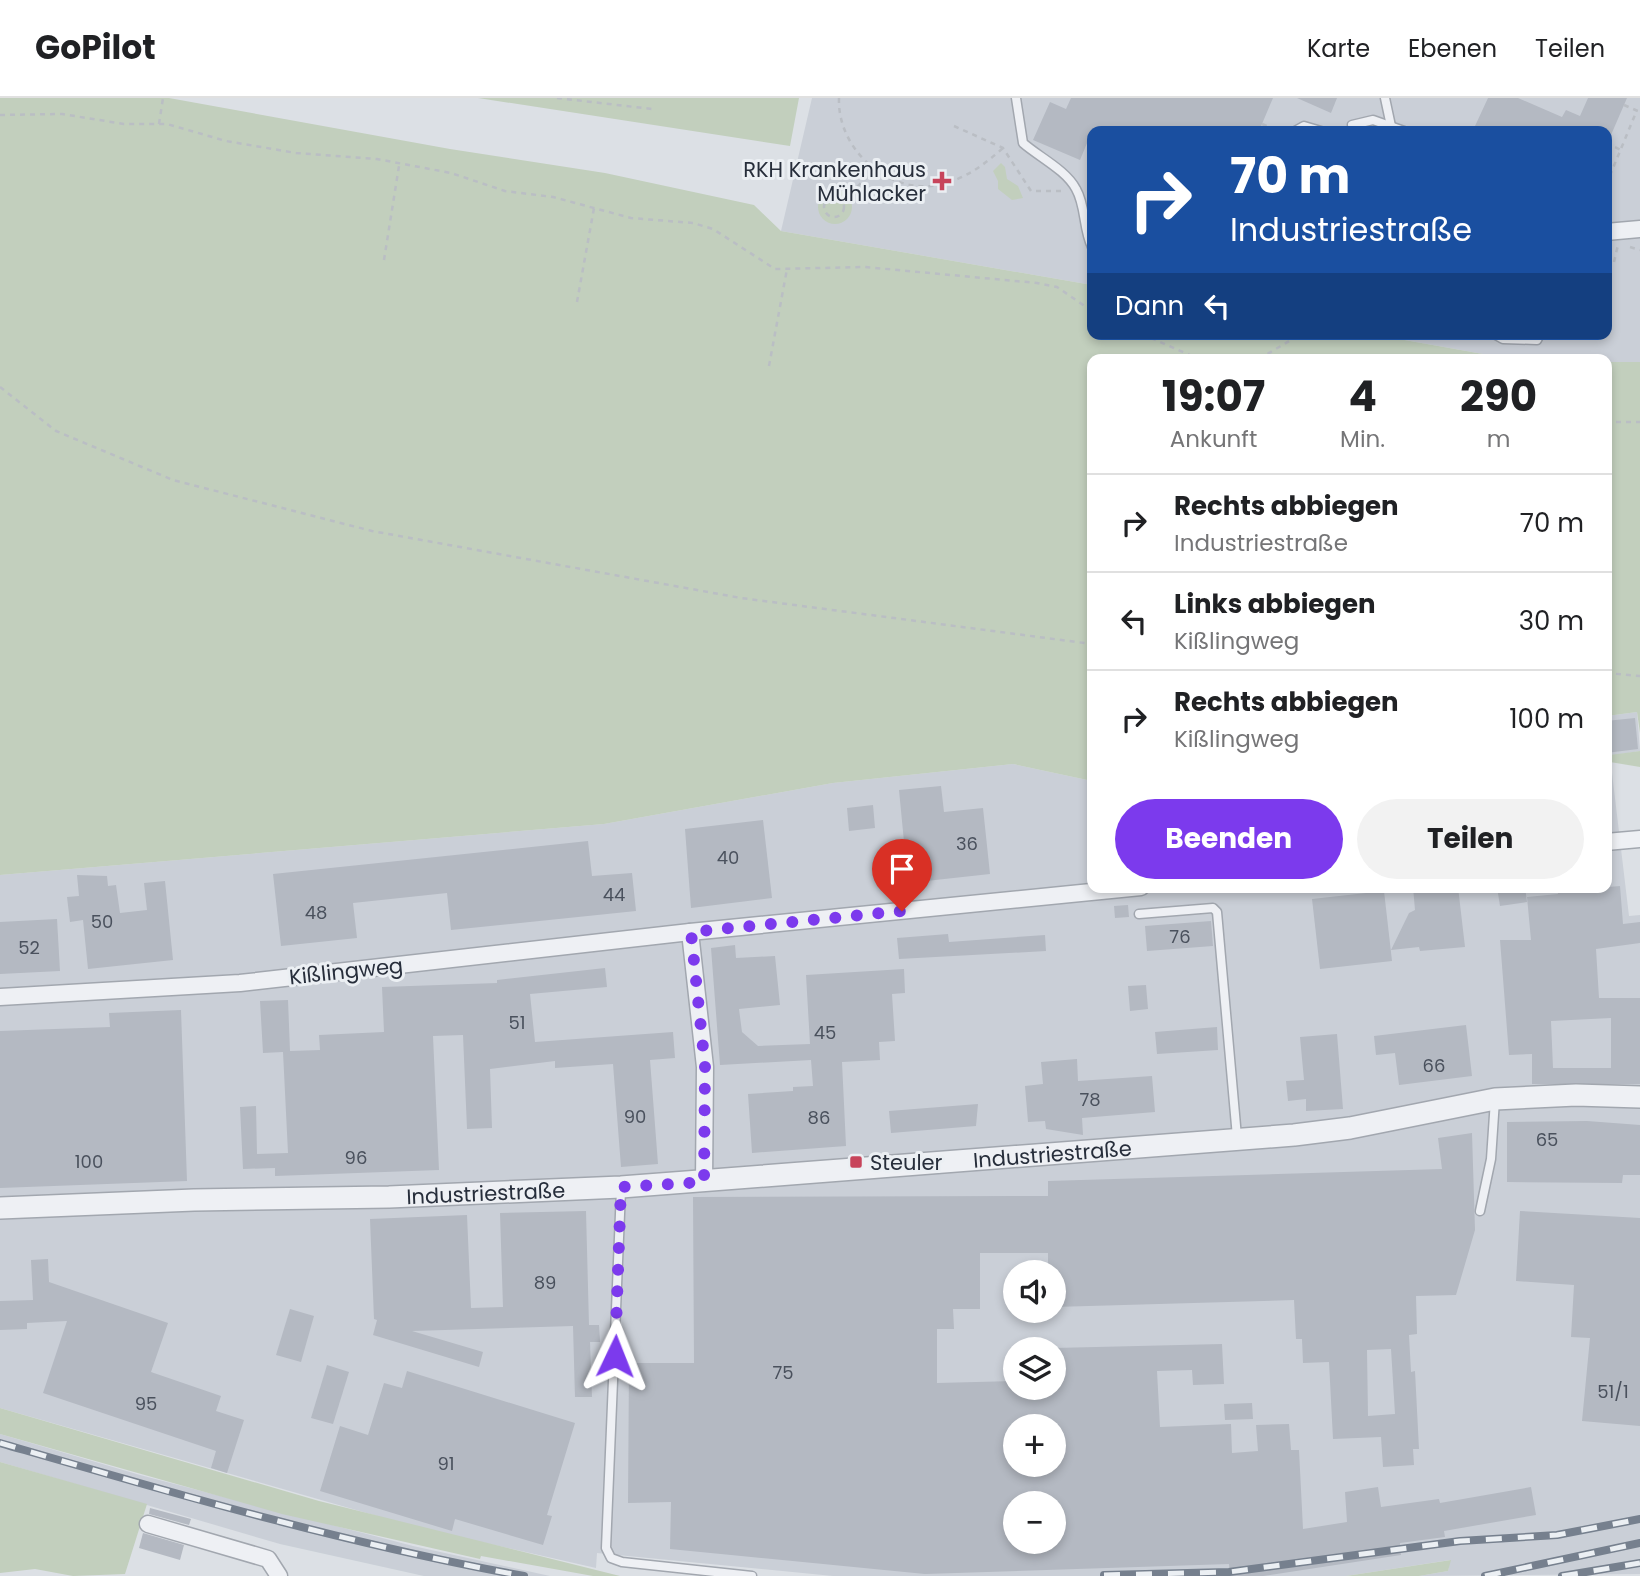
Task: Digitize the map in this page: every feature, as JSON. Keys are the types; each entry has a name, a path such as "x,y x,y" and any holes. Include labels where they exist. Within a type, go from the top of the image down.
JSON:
{"street":[{"path":"1612,232 1640,229"},
{"path":"1612,841 1640,839"},
{"name":"Kißlingweg","path":"0,997 240,983 691,932 1087,892"},
{"path":"691,932 705,1067 704,1182"},
{"name":"Industriestraße","path":"0,1208 194,1200 389,1198 704,1182 1238,1140 1350,1128 1494,1099 1640,1097"},
{"path":"148,1524 268,1559 279,1576"}],"lane":[{"path":"1016,98 1023,143 1068,178 1078,191 1087,237"},
{"path":"1385,98 1391,126"},
{"path":"1352,125 1373,120 1391,126"},
{"path":"1139,914 1213,908 1217,912 1238,1140"},
{"path":"1480,1211 1491,1159 1494,1099"},
{"path":"621,1187 606,1548 611,1558 622,1562 752,1576"}],"path":[{"path":"159,124 163,98"},
{"path":"557,98 652,109"},
{"path":"839,98 843,126 849,140 875,169 901,182 939,185 974,171 1003,148"},
{"path":"1612,171 1638,111 1624,105"},
{"path":"0,115 62,114 124,124 159,124 296,153 349,156 451,173 505,191 553,197 639,219 684,222 713,229 775,269 865,267 1037,283 1056,287 1087,309"},
{"path":"1262,124 1267,126"},
{"path":"954,126 1003,148 1031,191 1078,191"},
{"path":"1612,146 1621,150"},
{"path":"384,260 399,166"},
{"path":"843,201 835,197 827,199 824,211 828,216 836,218 842,215 843,201 875,169"},
{"path":"577,302 594,208"},
{"path":"769,366 787,269"},
{"path":"1156,340 1188,354"},
{"path":"1267,354 1291,340"},
{"path":"0,387 55,431 173,480 372,531 741,598 1087,643"},
{"path":"1612,422 1640,422"},
{"path":"1612,674 1640,676"}],"shaded area":[{"name":"RKH Krankenhaus Mühlacker","path":"812,98 1640,98 1640,362 1612,362 1612,354 1483,354 1405,340 1612,340 1612,126 1087,126 1087,284 781,231"},
{"path":"1637,712 1640,751 1612,756 1612,715"},
{"path":"1013,764 1087,780 1087,893 1612,893 1612,773 1629,916 1640,915 1640,1574 1419,1576 1448,1571 1450,1560 1346,1576 833,1576 597,1553 596,1568 419,1528 0,1408 0,875 604,824 833,783"},
{"path":"0,1434 140,1475 413,1546 550,1576 424,1576 280,1544 0,1462"}],"green space":[{"path":"0,98 169,98 450,149 605,173 754,205 781,231 1087,284 1087,340 1405,340 1483,354 1087,354 1087,780 1013,764 833,783 604,824 0,875"},
{"path":"478,98 799,98 790,146"},
{"path":"1001,163 1005,167 1007,179 1018,186 1023,198 1012,200 998,189 998,181 993,171"},
{"path":"835,190 847,195 852,207 847,219 835,224 823,219 818,207 823,195"},
{"path":"1612,362 1640,362 1640,733 1637,712 1612,715"},
{"path":"1640,751 1640,767 1612,762 1612,755"},
{"path":"0,1408 319,1501 620,1576 593,1576 481,1556 480,1559 282,1514 0,1434"},
{"path":"0,1462 147,1504 125,1574 73,1576 35,1569 0,1573"},
{"path":"1451,1560 1448,1571 1419,1576 1346,1576"}],"building":[{"path":"1071,98 1273,98 1261,126 1087,126 1087,143 1080,160 1033,140 1050,102 1066,109"},
{"path":"1297,98 1337,98 1331,113"},
{"path":"1488,98 1518,98 1562,117 1566,110 1580,116 1588,98 1627,98 1612,133 1612,126 1475,126"},
{"path":"1635,718 1638,749 1612,752 1612,720"},
{"path":"941,786 944,812 983,808 990,874 908,883 899,790"},
{"path":"873,805 875,828 849,831 847,808"},
{"path":"763,820 772,898 691,908 685,829"},
{"path":"588,841 592,876 632,873 636,911 451,930 447,893 353,903 357,938 281,946 273,874"},
{"path":"77,875 107,876 108,886 116,885 120,913 147,910 144,883 165,881 173,960 88,969 83,920 70,922 67,897 79,896"},
{"path":"1620,886 1623,924 1640,922 1640,943 1596,949 1599,998 1640,998 1640,1084 1532,1084 1532,1054 1509,1055 1500,940 1531,940 1527,897 1612,893 1612,887","holes":["1611,1018 1611,1068 1553,1068 1551,1021"]},
{"path":"1384,893 1392,961 1320,969 1312,899"},
{"path":"1414,893 1459,893 1465,947 1420,951 1419,947 1391,950 1409,913 1415,910"},
{"path":"1498,893 1526,893 1527,902 1500,906"},
{"path":"1128,905 1129,917 1115,918 1114,906"},
{"path":"57,919 60,971 0,974 0,922"},
{"path":"1211,921 1213,946 1147,951 1145,926"},
{"path":"948,934 949,942 1045,935 1046,951 899,959 897,938"},
{"path":"735,945 736,958 775,956 780,1005 739,1009 742,1032 758,1046 810,1044 806,975 904,969 905,993 892,994 895,1041 879,1042 880,1060 842,1062 846,1146 752,1153 748,1094 793,1091 793,1087 813,1086 811,1060 720,1065 711,948"},
{"path":"605,968 607,987 530,994 535,1042 673,1032 675,1058 650,1060 658,1164 621,1167 613,1064 555,1068 555,1061 490,1069 492,1128 467,1129 463,1035 433,1036 439,1170 275,1176 275,1168 243,1169 240,1107 256,1106 257,1154 288,1153 283,1052 263,1053 260,1001 288,1000 290,1051 320,1050 319,1035 384,1032 382,987 497,983 497,980"},
{"path":"1146,985 1148,1009 1130,1011 1128,986"},
{"path":"181,1010 187,1181 0,1188 0,1031 110,1027 109,1013"},
{"path":"1466,1025 1472,1076 1399,1085 1395,1053 1376,1055 1374,1036"},
{"path":"1217,1027 1218,1050 1157,1054 1155,1032"},
{"path":"1337,1034 1343,1109 1306,1111 1306,1099 1288,1101 1286,1081 1304,1080 1300,1037"},
{"path":"1077,1059 1078,1081 1152,1076 1155,1112 1082,1118 1083,1135 1046,1129 1045,1121 1028,1122 1025,1086 1043,1084 1041,1062"},
{"path":"978,1104 976,1126 891,1133 889,1111"},
{"path":"1587,1121 1640,1125 1640,1175 1623,1175 1622,1183 1507,1182 1507,1122"},
{"path":"1472,1133 1475,1230 1456,1295 1416,1296 1417,1334 1409,1335 1411,1372 1415,1371 1419,1449 1413,1449 1414,1465 1383,1467 1381,1437 1333,1439 1329,1362 1303,1363 1302,1339 1296,1339 1294,1300 1066,1307 1066,1260 1048,1260 1048,1253 980,1253 980,1309 953,1309 954,1329 937,1329 937,1383 1003,1381 1003,1400 1066,1400 1066,1348 1222,1344 1224,1384 1193,1385 1192,1370 1157,1371 1160,1427 1231,1424 1232,1453 1258,1451 1256,1425 1289,1424 1291,1450 1299,1450 1303,1529 1347,1522 1345,1492 1378,1487 1381,1507 1439,1499 1440,1503 1531,1487 1536,1515 1444,1531 1445,1537 1400,1543 1401,1555 1263,1576 1230,1576 1229,1564 925,1574 670,1549 671,1502 628,1503 629,1363 694,1363 693,1197 1048,1196 1048,1181 1442,1169 1438,1138","holes":["1391,1349 1395,1414 1368,1416 1367,1350"]},
{"path":"586,1211 589,1325 599,1325 600,1342 590,1342 592,1397 575,1397 573,1326 412,1331 483,1352 479,1367 373,1335 377,1320 374,1319 370,1219 467,1215 471,1308 503,1307 500,1213"},
{"path":"1520,1211 1640,1218 1640,1426 1582,1421 1590,1338 1571,1337 1574,1285 1516,1281"},
{"path":"48,1259 49,1282 168,1323 151,1372 221,1396 216,1411 244,1420 227,1473 211,1468 216,1451 43,1393 67,1321 27,1323 27,1329 0,1330 0,1301 33,1300 31,1260"},
{"path":"290,1309 314,1316 301,1362 276,1355"},
{"path":"327,1365 349,1372 333,1424 311,1418"},
{"path":"407,1371 575,1423 547,1515 552,1516 543,1545 455,1519 452,1531 320,1491 340,1426 368,1435 384,1383 402,1388"},
{"path":"1252,1403 1253,1419 1225,1420 1224,1404"},
{"path":"150,1508 191,1519 189,1525 149,1514"},
{"path":"143,1533 184,1545 180,1560 139,1548"}],"railway":[{"path":"0,1443 326,1533 524,1576"},
{"path":"1104,1575 1229,1572 1460,1541 1557,1535 1640,1519"},
{"path":"1485,1576 1640,1543"},
{"path":"1562,1576 1640,1563"}],"place":[{"name":"RKH Krankenhaus Mühlacker","path":"942,181"},
{"name":"Steuler","path":"856,1162"}],"route":[{"path":"615,1356 621,1187 704,1182 705,1067 691,932 902,911"}]}
